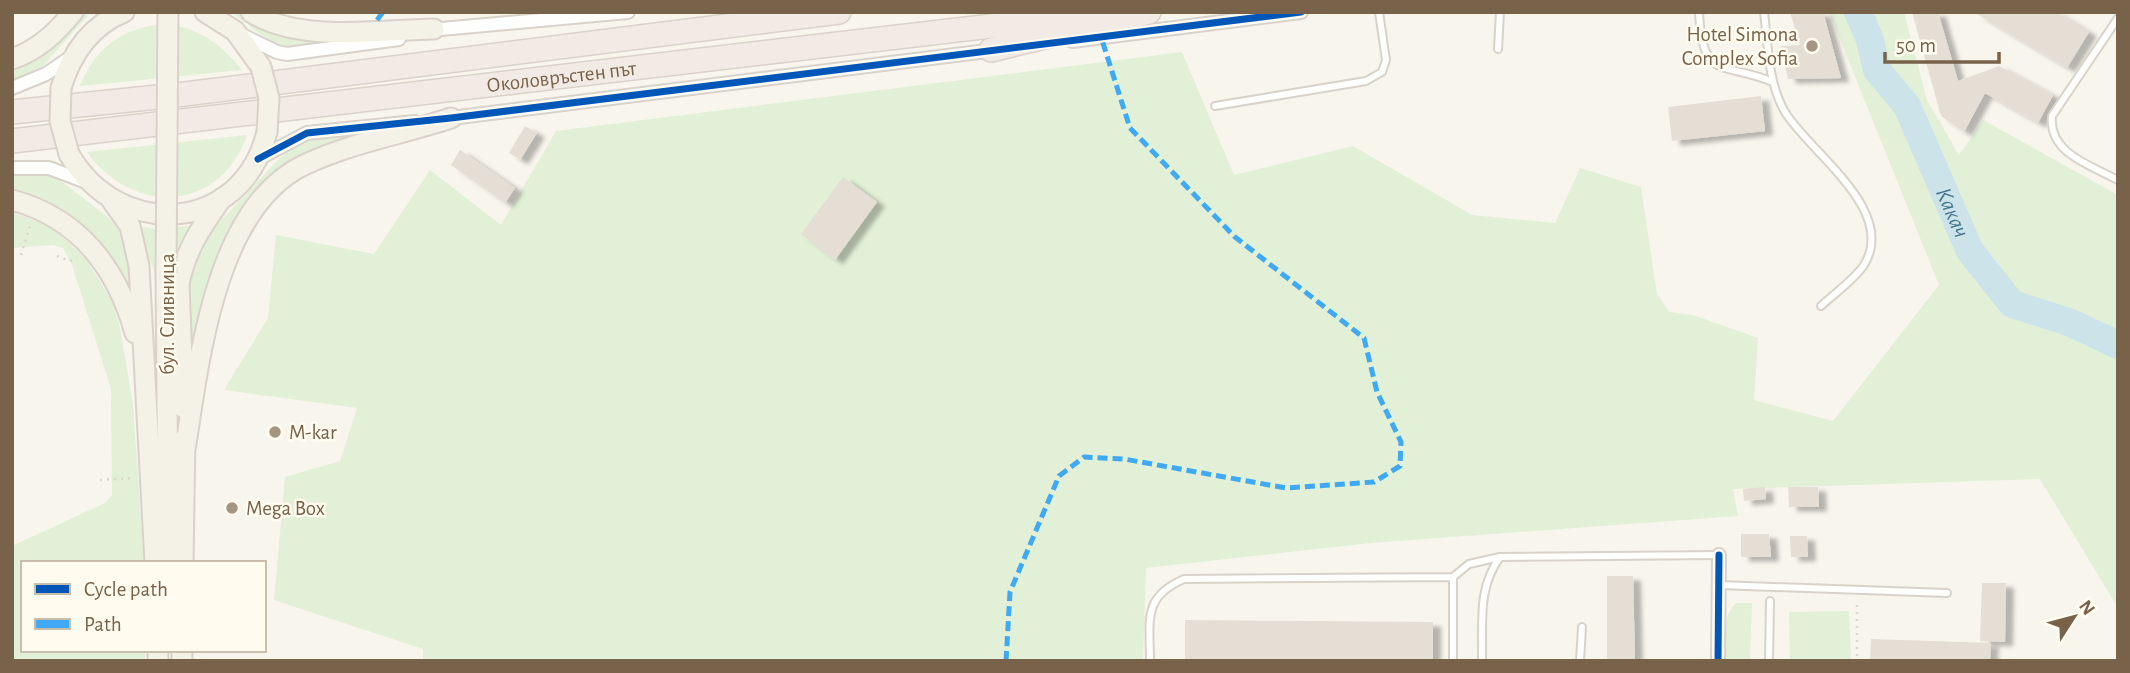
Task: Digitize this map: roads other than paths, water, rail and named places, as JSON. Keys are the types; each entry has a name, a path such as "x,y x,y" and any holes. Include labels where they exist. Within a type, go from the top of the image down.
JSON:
{"highway":[{"name":"Околовръстен път","path":"12,112 155,98 839,12"},
{"name":"Околовръстен път","path":"12,141 1111,12"},
{"path":"991,51 1149,12"}],"main road":[{"path":"12,59 27,54 48,39 73,12"},
{"path":"104,12 79,48 61,88 60,121 69,154 89,183 112,201 136,211 162,215 196,210 222,198 241,182 258,159 267,132 269,98 261,67 224,22 205,12"},
{"path":"79,48 103,24 124,12"},
{"name":"бул. Сливница","path":"168,12 168,519 174,561"},
{"path":"251,12 283,27 313,31 434,29"},
{"path":"185,450 210,312 230,254 258,202 275,185 301,166 334,152 451,118"},
{"name":"бул. Сливница","path":"183,561 185,450 179,285 188,250 222,198"},
{"path":"12,200 53,216 96,251 112,274 126,302 144,364"},
{"name":"бул. Сливница","path":"112,201 136,241 155,561"},
{"name":"бул. Сливница","path":"162,561 168,519"}],"street":[{"path":"224,22 277,52 287,54 400,38 434,29 628,12"},
{"path":"258,159 307,133 451,118 1301,12"},
{"path":"12,88 46,74 79,48"},
{"path":"12,168 49,168 89,183"},
{"path":"1718,661 1719,555"}],"lane":[{"path":"1215,106 1366,81 1382,72 1386,60 1379,12"},
{"path":"1498,49 1500,12"},
{"path":"1699,12 1702,45 1711,60 1728,71 1753,74 1773,82"},
{"path":"1764,12 1773,82 1789,119 1854,192 1867,219 1870,245 1863,265 1821,306"},
{"path":"2118,18 2052,116 2051,130 2055,141 2066,151 2118,180"},
{"path":"1150,661 1150,608 1165,587 1184,579 1453,578 1469,564 1500,557 1719,555"},
{"path":"1482,661 1483,590 1488,574 1500,557"},
{"path":"1453,578 1453,661"},
{"path":"1719,586 1947,593"},
{"path":"1769,601 1769,661"},
{"path":"1580,661 1582,627"}],"waterway":[{"name":"Какач","path":"1858,12 1870,40 1877,70 1907,106 1970,251 2012,304 2069,322 2118,345"}],"place":[{"name":"Hotel Simona Complex Sofia","path":"1812,46"},
{"name":"M-kar","path":"275,432"},
{"name":"Mega Box","path":"232,508"}]}
